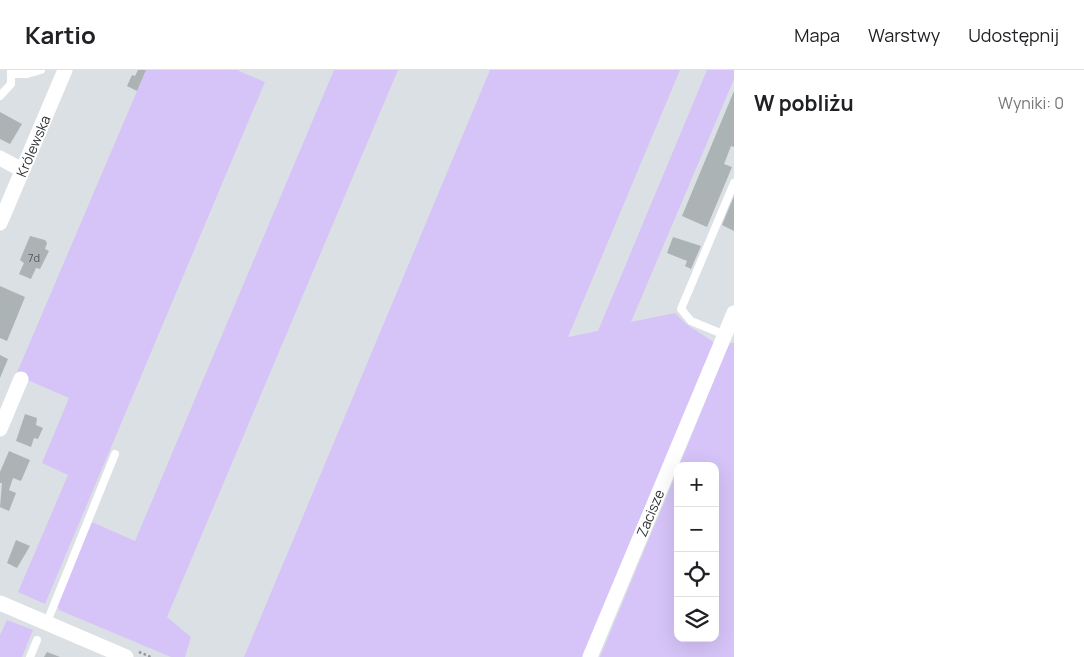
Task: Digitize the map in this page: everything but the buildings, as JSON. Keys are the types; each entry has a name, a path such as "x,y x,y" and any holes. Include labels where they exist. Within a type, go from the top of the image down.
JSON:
{"street":[{"name":"Królewska","path":"0,223 25,170 65,70"},
{"path":"0,158 25,170"},
{"name":"Zacisze","path":"590,657 729,336 734,313"},
{"path":"0,429 21,379"},
{"path":"0,602 126,657"}],"lane":[{"path":"0,96 10,86 12,72 27,74 40,70"},
{"path":"729,336 691,321 681,309 734,183"},
{"path":"47,622 115,454"},
{"path":"30,657 37,640"}],"shaded area":[{"path":"146,70 237,70 265,82 45,604 18,592 68,475 42,463 69,398 16,375"},
{"path":"334,70 398,70 167,617 191,637 185,657 171,657 59,610 57,605 92,522 135,541"},
{"path":"490,70 680,70 568,337 598,331 707,70 734,70 734,79 631,322 675,313 686,324 715,343 584,657 244,657"},
{"path":"729,343 734,343 734,657 600,657 674,479 674,642 719,642 719,462 681,462"},
{"path":"7,620 33,630 22,657 0,657 0,635"}]}
